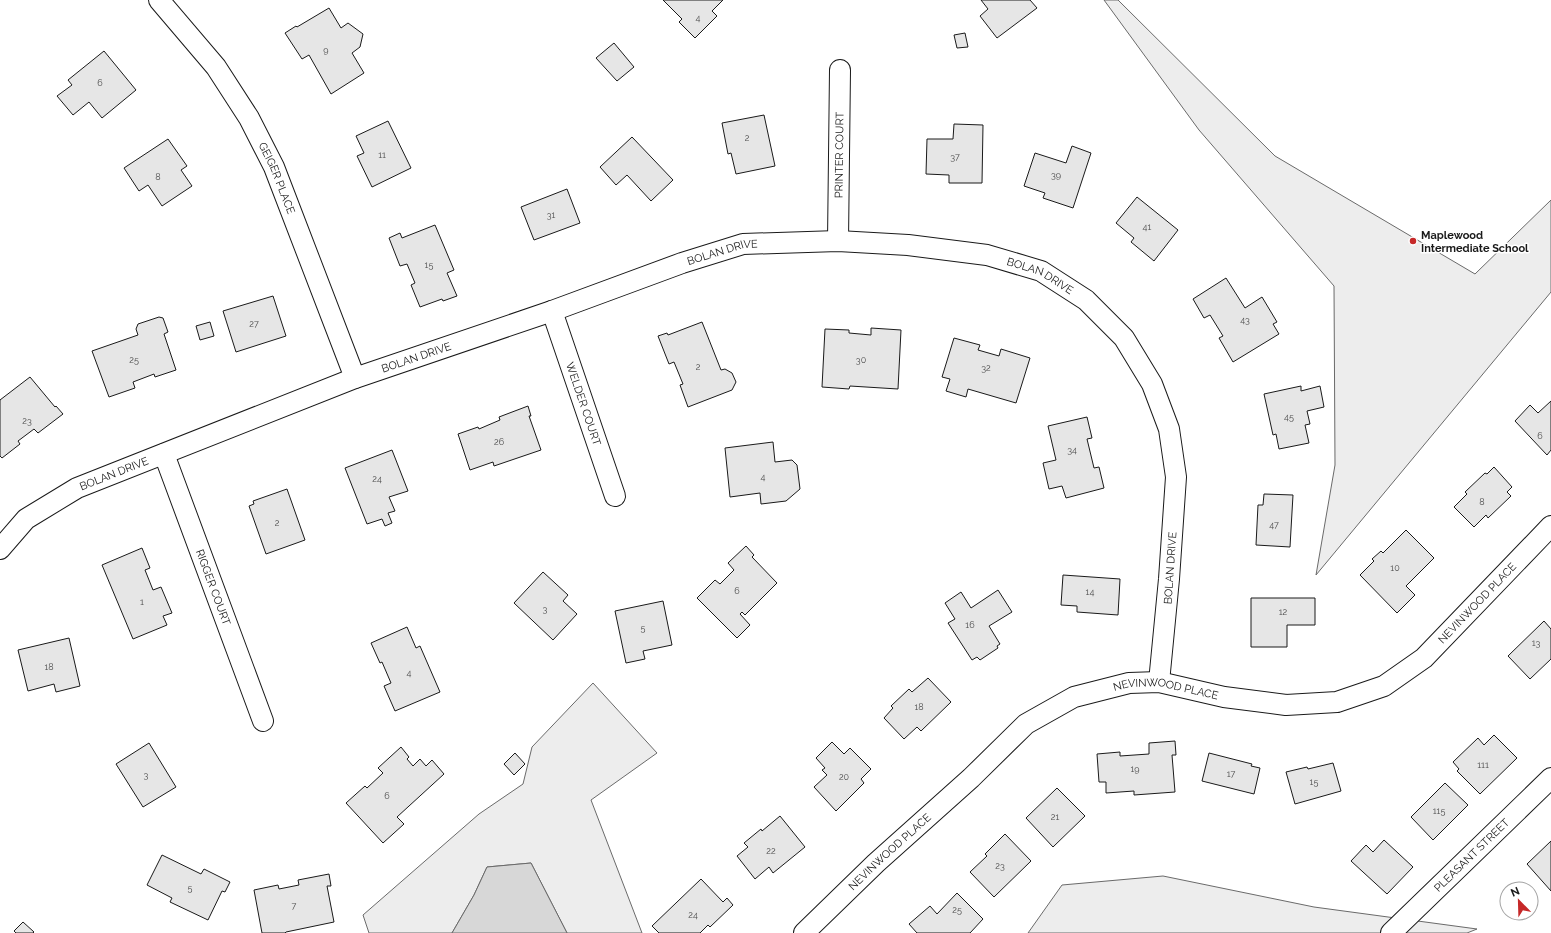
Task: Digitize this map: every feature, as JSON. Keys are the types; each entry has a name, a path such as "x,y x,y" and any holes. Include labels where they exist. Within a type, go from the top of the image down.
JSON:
{"street":[{"name":"GEIGER PLACE","path":"159,0 216,67 249,118 274,167 355,378"},
{"name":"PRINTER COURT","path":"838,241 840,70"},
{"name":"BOLAN DRIVE","path":"0,549 26,519 77,488 355,378 552,311 682,264 743,244 838,241 908,245 987,255 1041,271 1086,300 1124,338 1152,384 1169,429 1176,477 1170,579 1159,682"},
{"name":"WELDER COURT","path":"552,311 614,496"},
{"name":"RIGGER COURT","path":"164,454 263,721"},
{"name":"NEVINWOOD PLACE","path":"804,933 876,863 971,778 1026,724 1074,697 1129,683 1159,682 1224,697 1286,705 1337,702 1384,686 1424,658 1551,526"},
{"name":"PLEASANT STREET","path":"1391,933 1551,778"}],"shaded area":[{"path":"1104,0 1118,0 1275,156 1475,274 1551,200 1551,292 1316,575 1335,465 1334,286 1199,130"},
{"path":"593,683 657,753 591,800 642,933 567,933 531,863 487,867 474,895 452,933 369,933 363,915 479,814 523,784 532,747"},
{"path":"531,863 567,933 452,933 474,895 487,867"},
{"path":"1163,876 1314,907 1477,929 1467,933 1028,933 1062,885"}],"building":[{"path":"663,0 723,0 712,11 717,16 695,38 679,22 682,19"},
{"path":"981,0 1030,0 1037,8 997,38 980,16 988,9"},
{"path":"329,8 341,28 348,23 363,34 360,47 352,53 364,73 331,94 309,55 302,59 285,33"},
{"path":"965,33 968,47 957,48 954,35"},
{"path":"614,43 634,67 617,81 596,58"},
{"path":"104,51 136,90 102,118 89,102 73,115 57,96 72,85 68,80"},
{"path":"764,115 775,166 736,174 731,153 728,154 722,123"},
{"path":"388,121 411,168 372,187 357,156 364,153 356,136"},
{"path":"954,124 983,125 982,183 949,183 949,175 926,174 927,139 953,139"},
{"path":"632,137 673,180 651,201 627,175 616,185 600,167"},
{"path":"168,139 187,166 181,170 192,186 162,206 148,185 139,191 124,168"},
{"path":"1072,146 1091,153 1073,208 1043,198 1045,193 1024,186 1035,153 1066,163"},
{"path":"567,189 580,223 534,240 521,207"},
{"path":"1137,197 1178,230 1154,261 1131,242 1134,238 1116,223"},
{"path":"435,225 454,270 447,273 457,296 443,301 442,299 420,307 411,285 415,283 407,264 400,266 389,238 400,233 402,238"},
{"path":"1226,278 1245,308 1262,297 1277,322 1273,324 1279,334 1233,362 1219,338 1223,336 1210,315 1204,318 1193,299"},
{"path":"273,296 286,336 236,352 223,311"},
{"path":"159,317 163,318 168,332 164,334 176,370 155,377 154,374 133,382 135,388 109,397 92,351 138,335 136,329 138,324"},
{"path":"210,322 214,336 200,340 196,326"},
{"path":"702,322 721,370 725,369 732,373 736,382 732,390 688,407 680,385 683,384 674,362 669,364 658,336 667,333 668,335"},
{"path":"871,328 901,330 898,389 850,386 849,389 822,387 825,329 849,330 849,333 871,335"},
{"path":"954,338 980,345 978,350 999,356 1001,349 1030,358 1016,403 968,389 966,397 946,391 950,379 942,377"},
{"path":"30,377 55,407 56,406 63,414 38,433 34,429 18,441 20,444 2,458 0,456 0,400"},
{"path":"1301,386 1301,391 1320,386 1324,407 1307,411 1310,424 1305,425 1309,443 1279,449 1276,434 1273,435 1264,394"},
{"path":"1551,401 1551,450 1547,455 1515,421 1530,405 1538,413"},
{"path":"528,406 531,416 529,416 541,450 494,466 493,462 470,470 458,434 478,427 479,429 500,420 499,417"},
{"path":"1087,417 1092,438 1087,439 1094,468 1099,467 1104,488 1066,498 1062,486 1049,489 1043,463 1056,460 1048,426"},
{"path":"773,442 775,462 792,460 797,465 800,489 786,501 761,504 760,493 730,497 725,448"},
{"path":"392,450 408,491 389,497 395,511 388,513 392,523 385,526 382,519 367,524 345,468"},
{"path":"1494,467 1512,487 1507,492 1511,496 1488,518 1486,515 1474,527 1454,507 1467,494 1465,492 1485,473 1487,474"},
{"path":"287,489 305,540 266,554 249,506 254,504 253,501"},
{"path":"1264,494 1293,495 1290,547 1256,545 1258,505 1263,505"},
{"path":"1406,530 1434,558 1406,586 1415,595 1397,613 1360,575 1374,561 1372,559 1381,551 1383,553"},
{"path":"746,546 754,555 752,557 777,583 745,615 742,612 740,614 750,625 737,638 697,598 715,580 720,584 734,570 728,563"},
{"path":"142,548 150,568 145,570 153,590 161,587 172,613 163,616 167,625 133,639 102,565"},
{"path":"543,572 568,595 563,601 577,614 553,640 514,603"},
{"path":"1063,575 1120,579 1118,615 1077,612 1077,606 1061,605"},
{"path":"998,590 1012,612 989,626 1000,644 997,646 998,648 980,660 977,657 972,660 948,623 955,619 945,603 961,592 971,608"},
{"path":"1251,598 1315,598 1315,625 1287,625 1287,647 1251,647"},
{"path":"663,601 672,645 643,651 645,659 626,663 615,611"},
{"path":"1544,621 1551,629 1551,659 1530,679 1508,656"},
{"path":"407,627 416,648 420,646 440,692 395,711 384,686 391,683 382,662 380,663 371,643"},
{"path":"69,638 80,686 56,692 54,684 28,691 18,650"},
{"path":"928,678 951,702 921,731 917,727 904,739 884,718 893,708 891,706 909,689 912,692"},
{"path":"1494,735 1517,758 1480,794 1457,771 1459,769 1453,762 1478,738 1484,745"},
{"path":"1175,741 1176,755 1172,755 1175,792 1134,795 1134,791 1106,793 1106,782 1099,782 1097,754 1120,752 1120,756 1149,754 1149,743"},
{"path":"832,742 844,754 850,748 871,769 861,779 864,783 836,811 814,787 827,775 822,770 825,768 816,758"},
{"path":"149,743 176,787 143,807 116,764"},
{"path":"401,747 409,757 407,759 413,766 420,759 426,766 432,760 444,774 397,817 404,824 383,843 346,803 365,786 367,788 383,773 378,768"},
{"path":"515,753 525,764 514,775 504,764"},
{"path":"1209,753 1252,764 1251,766 1260,768 1254,794 1202,781"},
{"path":"1333,763 1341,791 1295,804 1286,772"},
{"path":"1445,783 1468,805 1433,840 1411,817"},
{"path":"1057,788 1085,816 1053,847 1026,818"},
{"path":"780,816 805,847 773,873 769,867 755,879 737,856 748,847 744,843 761,829 762,831"},
{"path":"1005,834 1031,861 994,897 970,872 987,856 985,854"},
{"path":"1384,840 1413,867 1387,894 1351,861 1366,845 1373,852"},
{"path":"1551,841 1551,891 1527,864"},
{"path":"162,855 201,874 204,869 230,882 225,892 222,891 208,920 170,902 172,898 147,885"},
{"path":"329,874 331,886 327,886 334,922 285,933 262,933 254,890 278,885 279,889 299,885 298,880"},
{"path":"701,879 723,902 727,898 733,905 710,927 708,925 700,933 659,933 652,926"},
{"path":"957,893 983,919 970,933 917,933 909,924 930,906 937,914"},
{"path":"23,922 34,932 33,933 16,933 14,931"}],"place":[{"name":"Maplewood Intermediate School","path":"1413,241"}]}
